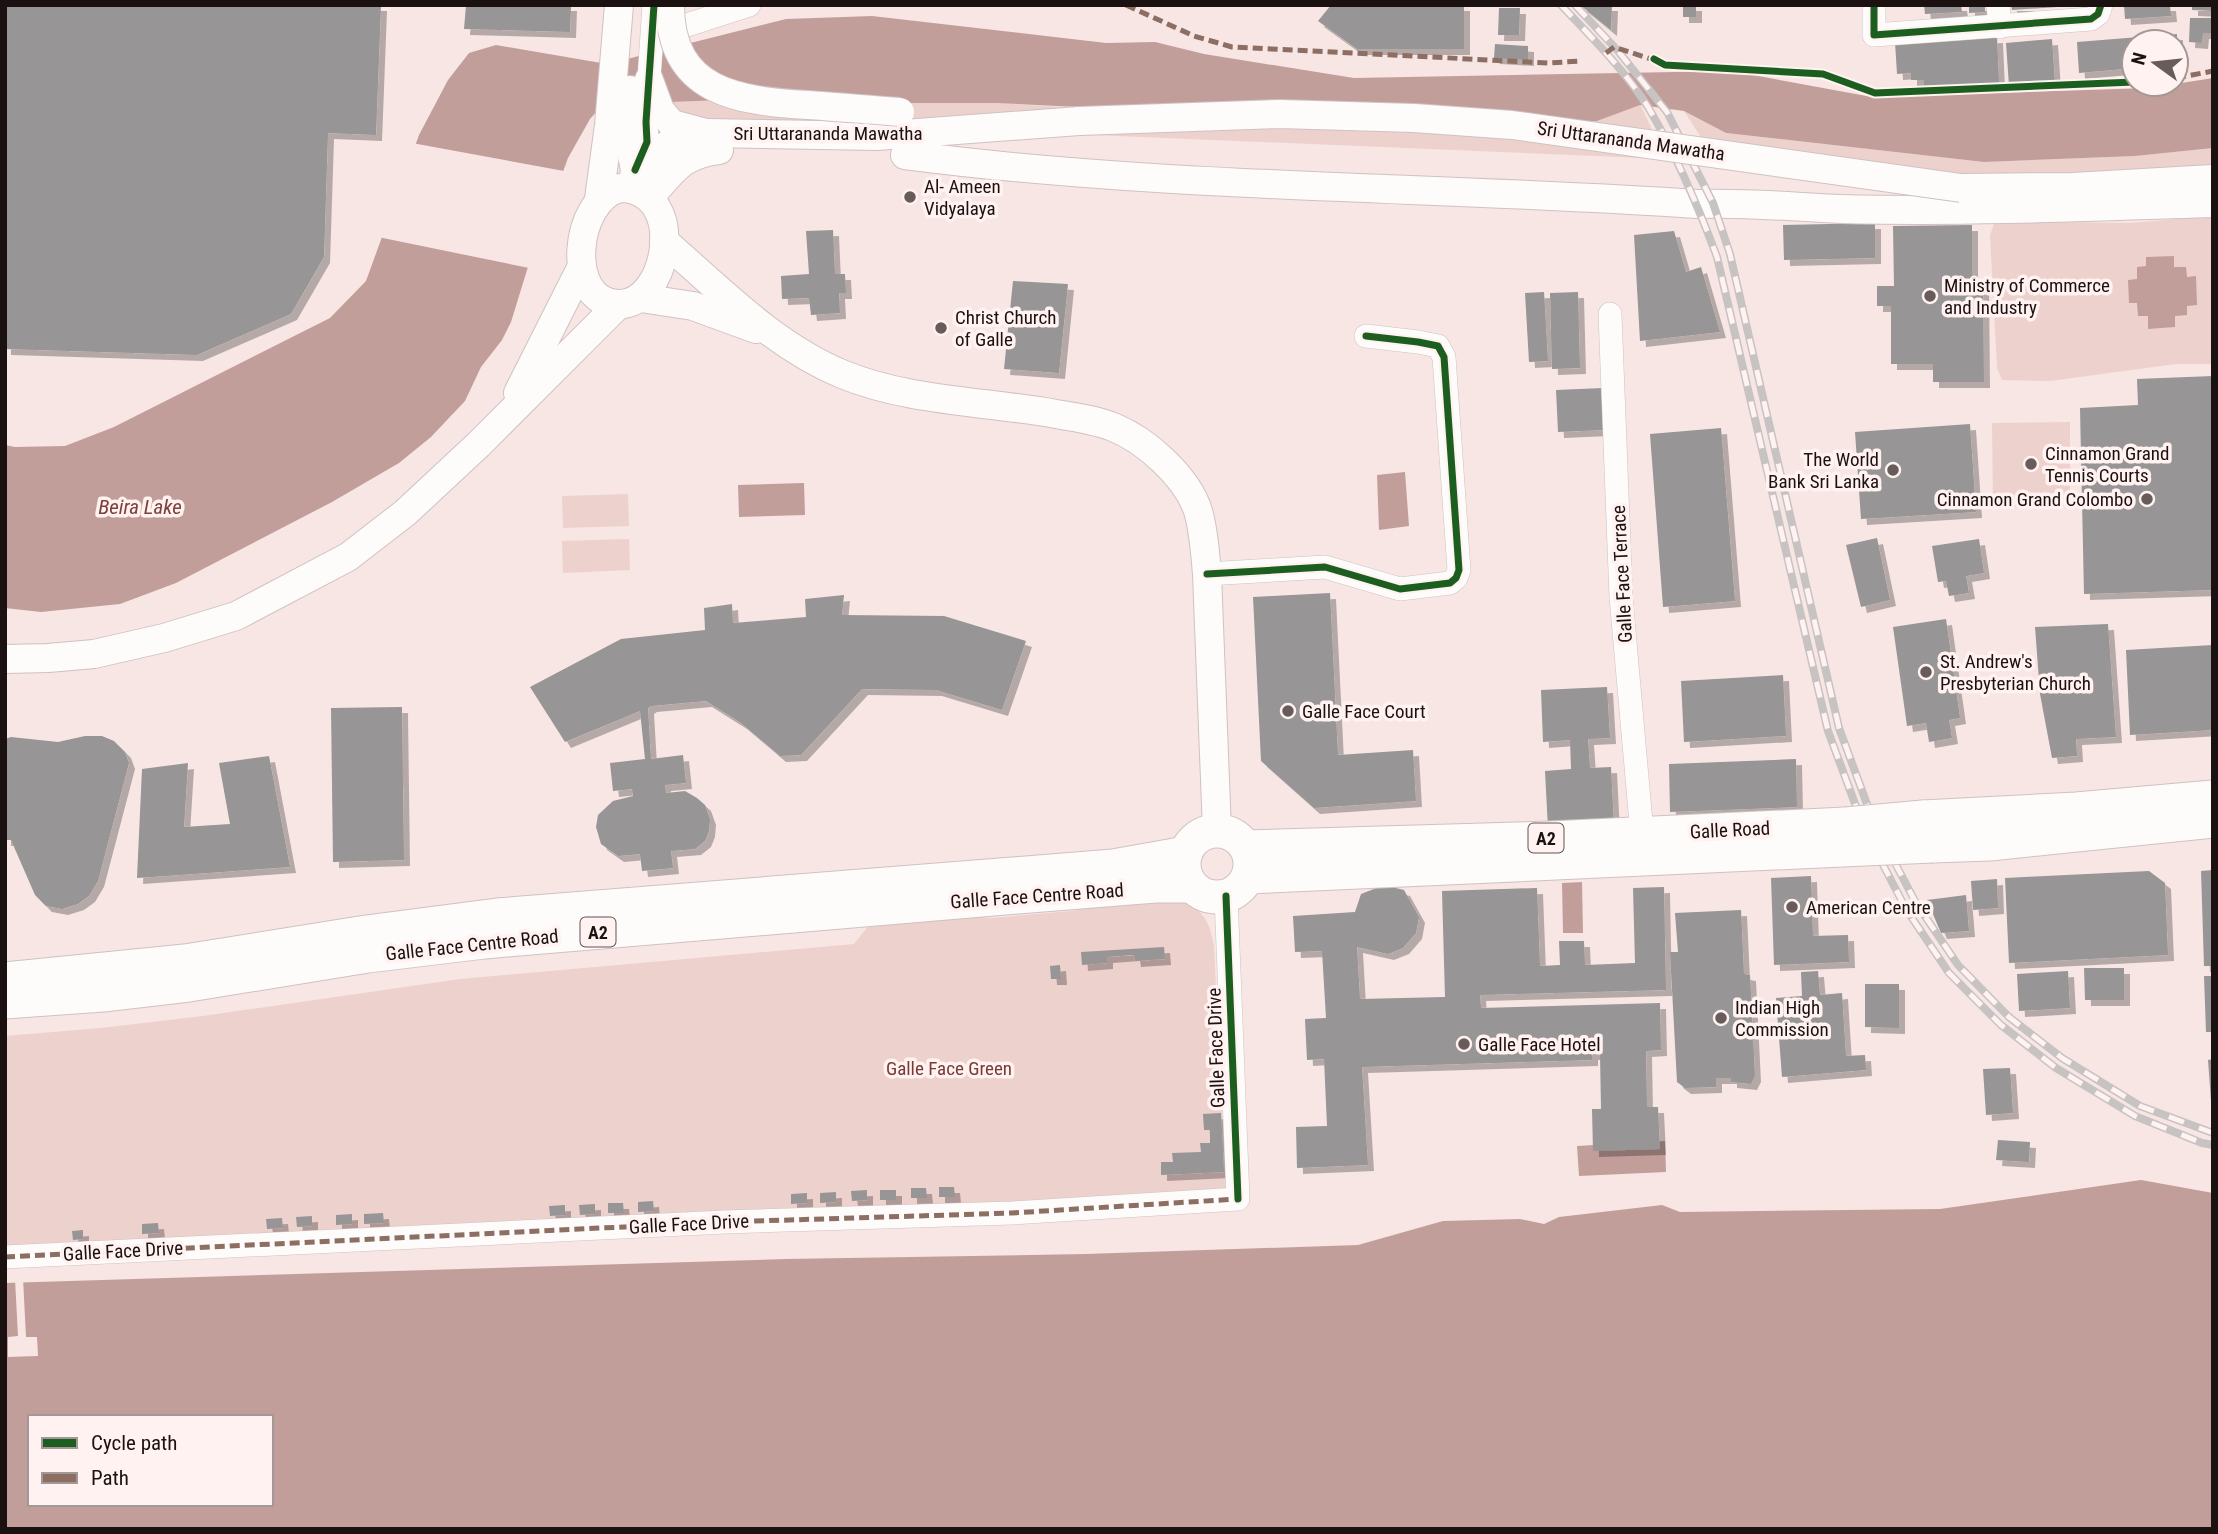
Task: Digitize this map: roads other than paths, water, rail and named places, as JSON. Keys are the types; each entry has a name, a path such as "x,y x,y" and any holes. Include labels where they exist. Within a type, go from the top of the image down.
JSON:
{"highway":[{"name":"Galle Road","path":"1942,831 2213,797"},
{"name":"Galle Road","path":"1240,873 1942,831 2213,821"},
{"path":"1217,831 1234,835 1240,873 1206,895 1192,886 1185,872 1186,853 1197,837 1217,831"},
{"name":"Galle Road","path":"1240,873 1642,834 1844,837"},
{"name":"Galle Face Centre Road","path":"5,1002 189,985 497,915 1113,866 1186,853"},
{"name":"Galle Face Centre Road","path":"5,978 367,944 484,942 1155,886 1192,886"}],"main road":[{"path":"619,5 616,43 639,126"},
{"path":"5,659 94,654 164,638 236,616 348,557 405,513 657,273 664,241 661,218 657,205 638,186 635,5"},
{"path":"670,5 675,43 693,73 718,91 762,103 1046,124"},
{"path":"649,80 660,110 639,126 594,206 582,236 582,266 590,289 608,303 629,301 693,306 775,336"},
{"name":"Sri Uttarananda Mawatha","path":"638,186 654,153 669,144 706,133 877,136 1079,121 1280,114 1413,118 1512,125 1961,188 2073,187 2213,179"},
{"name":"Sri Uttarananda Mawatha","path":"638,186 699,152 719,150 905,155 957,150 1046,124"},
{"path":"639,126 706,133"},
{"path":"905,155 974,164 1181,178 1698,204 1747,203 1840,209 2042,209 2213,203"},
{"path":"599,199 612,190 638,186"},
{"path":"664,241 775,336 820,363 867,383 924,396 1024,408 1113,427 1146,445 1181,480 1198,509 1207,574 1217,831"},
{"path":"504,421 582,266"}],"street":[{"path":"649,80 654,5"},
{"path":"652,37 749,5"},
{"path":"1874,5 1874,35 1999,16 2091,19 2098,13 2101,5"},
{"name":"Galle Face Terrace","path":"1610,314 1622,597 1642,834"},
{"path":"1207,574 1325,566 1399,589 1450,583 1456,578 1459,570 1444,357 1438,346 1366,337"},
{"name":"Galle Face Drive","path":"5,1257 725,1222 1012,1213 1238,1199 1240,873"}],"water":[{"name":"Beira Lake","path":"872,16 1106,43 1155,42 1204,54 1354,78 1731,71 1872,97 2120,89 2120,98 2190,98 2190,82 2213,78 2213,148 2135,156 1984,162 1726,133 1684,111 1640,105 1597,121 1497,127 995,103 903,103 779,98 645,103 597,111 568,158 511,322 502,340 481,367 465,401 431,437 399,463 332,502 176,583 120,604 41,612 5,608 5,445 65,446 114,427 330,318 366,281 419,135 448,80 469,53 496,45 607,64 786,19"},
{"path":"2174,256 2174,267 2186,267 2187,277 2196,276 2197,305 2187,306 2187,315 2175,316 2175,327 2148,329 2148,316 2138,316 2137,303 2129,303 2128,280 2137,279 2137,267 2146,266 2146,257"},
{"path":"1405,472 1409,526 1379,530 1377,475"},
{"path":"804,483 805,515 739,517 738,485"},
{"path":"1582,882 1583,933 1563,933 1562,883"},
{"path":"1665,1141 1666,1172 1579,1176 1577,1146"},
{"path":"2141,1180 2213,1193 2213,1529 5,1529 5,1283 1358,1245 1443,1221 1520,1219 1544,1224 1559,1217 1662,1205 1680,1212 1940,1209"}],"railway":[{"path":"1561,5 1618,66 1648,107 1677,162 1710,238 1717,257 1828,731 1864,828 1906,909 1949,973 2001,1025 2056,1068 2135,1116 2213,1145"},
{"path":"1575,5 1618,51 1667,112 1713,203 1730,254 1839,728 1874,823 1916,903 1958,965 2009,1017 2062,1058 2140,1106 2213,1133"}],"place":[{"name":"Al- Ameen Vidyalaya","path":"910,197"},
{"name":"Ministry of Commerce and Industry","path":"1930,296"},
{"name":"Christ Church of Galle","path":"941,328"},
{"name":"Cinnamon Grand Tennis Courts","path":"2031,464"},
{"name":"The World Bank Sri Lanka","path":"1893,470"},
{"name":"Cinnamon Grand Colombo","path":"2147,499"},
{"name":"St. Andrew's Presbyterian Church","path":"1926,672"},
{"name":"Galle Face Court","path":"1288,711"},
{"name":"American Centre","path":"1792,907"},
{"name":"Indian High Commission","path":"1721,1018"},
{"name":"Galle Face Hotel","path":"1464,1044"}],"park label":[{"name":"Galle Face Green","path":"949,1068"}]}
